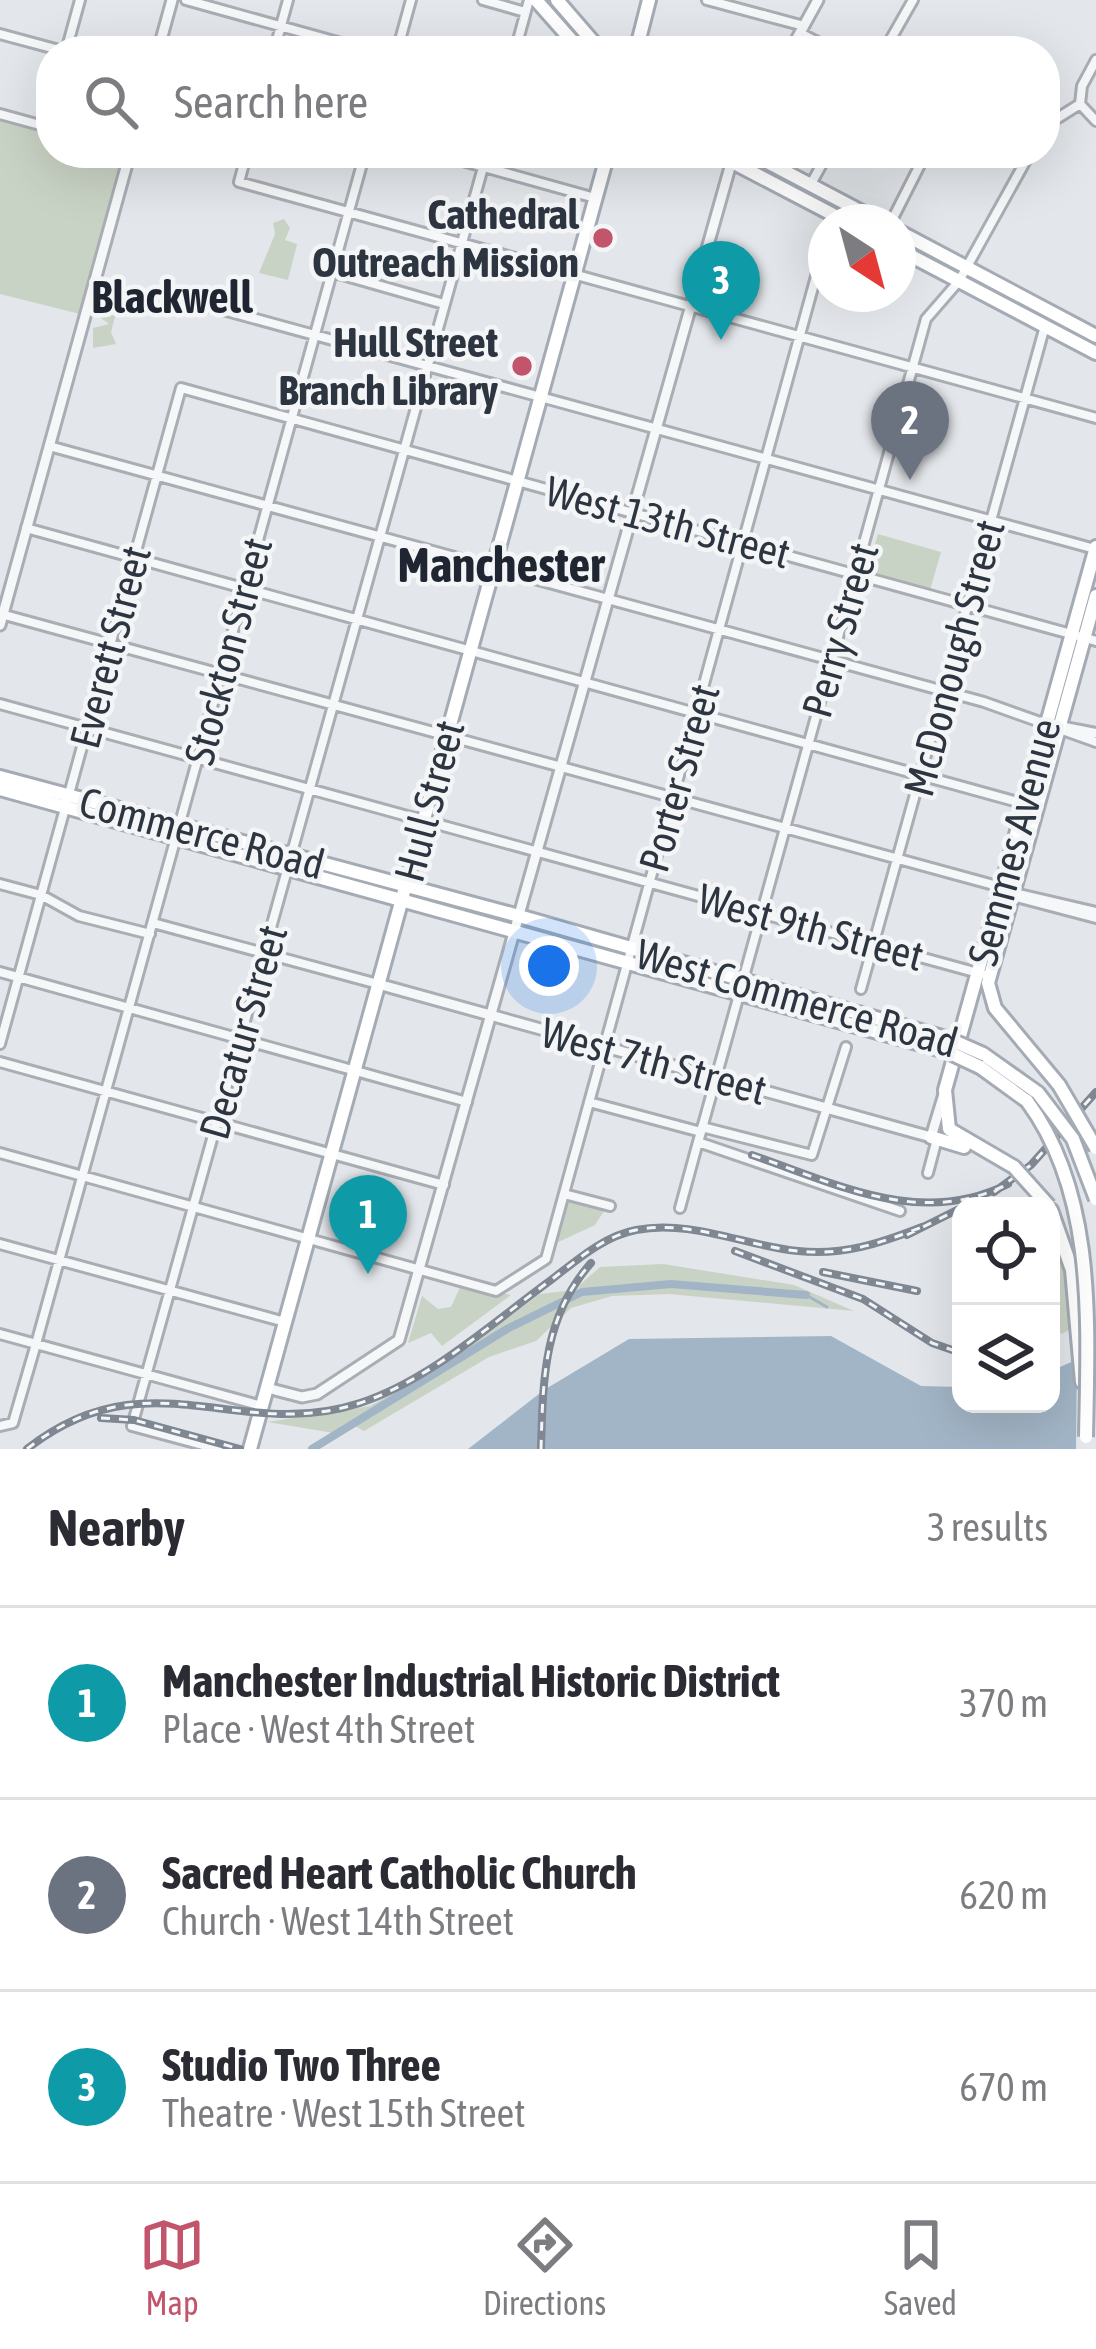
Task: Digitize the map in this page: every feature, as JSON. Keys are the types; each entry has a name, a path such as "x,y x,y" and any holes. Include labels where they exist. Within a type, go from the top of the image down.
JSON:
{"main road":[{"path":"532,0 566,36"},
{"path":"556,0 588,36"},
{"path":"640,36 649,0"},
{"name":"Hull Street","path":"250,1449 604,168"},
{"path":"750,168 809,204"},
{"path":"778,168 846,204"},
{"path":"916,240 1096,335"},
{"path":"916,259 1096,353"},
{"name":"Semmes Avenue","path":"1083,637 1096,548"},
{"name":"Semmes Avenue","path":"945,1090 968,1008 983,975 1053,724 1096,596"},
{"name":"Commerce Road","path":"0,777 67,802"},
{"name":"Commerce Road","path":"0,789 67,802 403,894"},
{"name":"West Commerce Road","path":"403,894 947,1045 981,1060 1033,1097"},
{"path":"983,975 992,1003 1059,1084 1096,1148"},
{"path":"968,1008 985,1006 1018,1037"},
{"path":"945,1090 949,1129 982,1153"},
{"path":"1033,1097 1073,1138 1096,1199"},
{"path":"1033,1097 1062,1148 1085,1217 1086,1443"},
{"path":"934,1138 1014,1167 1040,1197"},
{"path":"1060,1241 1076,1293 1086,1443"}],"street":[{"path":"69,36 80,0"},
{"path":"162,36 172,0"},
{"path":"186,0 317,36"},
{"path":"278,36 288,0"},
{"path":"401,36 411,0"},
{"path":"483,0 525,12"},
{"path":"519,36 532,0"},
{"path":"707,0 812,36"},
{"path":"798,36 818,0"},
{"path":"893,36 913,0"},
{"path":"0,34 36,44"},
{"path":"1096,60 1082,86 1080,104 1096,122"},
{"path":"1060,117 1080,104"},
{"path":"0,114 36,124"},
{"path":"126,168 1,618 112,642 1096,915"},
{"path":"243,168 239,182 1096,418"},
{"name":"Stockton Street","path":"5,1426 36,1343 361,168"},
{"name":"Decatur Street","path":"218,1449 132,1426 483,168"},
{"path":"487,168 595,198"},
{"path":"267,1388 302,1397 317,1394 399,1340 729,168"},
{"path":"810,185 820,168"},
{"path":"900,204 918,168"},
{"name":"Perry Street","path":"680,1208 929,311 967,267 1021,168"},
{"path":"332,272 444,304"},
{"path":"205,305 1096,548"},
{"name":"Porter Street","path":"420,1270 496,1291 546,1258 808,306"},
{"name":"McDonough Street","path":"862,989 1045,326"},
{"name":"West 13th Street","path":"181,388 1083,637"},
{"name":"Everett Street","path":"0,1044 181,388"},
{"path":"49,446 1096,733"},
{"path":"26,529 1031,806"},
{"name":"West 9th Street","path":"0,704 983,975"},
{"path":"1053,724 1096,742"},
{"path":"0,884 41,895 79,916 149,934"},
{"path":"153,923 378,984"},
{"path":"0,972 467,1102"},
{"name":"West 7th Street","path":"378,984 934,1138"},
{"path":"589,1102 700,1134 809,1156 817,1150 846,1047"},
{"path":"0,1062 444,1185"},
{"name":"Semmes Avenue","path":"934,1138 945,1090"},
{"path":"700,1134 900,1211"},
{"path":"928,1173 934,1138"},
{"path":"0,1153 420,1270"},
{"path":"564,1194 610,1205"},
{"path":"0,1244 285,1322"},
{"path":"0,1334 262,1406"}],"green space":[{"path":"0,114 36,124 36,168 126,168 84,315 0,294"},
{"path":"284,219 290,228 285,240 297,244 288,280 259,273 275,234 273,223"},
{"path":"106,301 117,309 111,332 116,344 93,348 93,328 109,324 97,315"},
{"path":"878,534 941,552 930,590 867,572"},
{"path":"567,1199 606,1208 595,1225 554,1244"},
{"path":"1060,1243 1076,1326 1060,1333"},
{"path":"663,1264 794,1285 854,1311 669,1294 612,1296 571,1308 536,1341 489,1357 364,1431 348,1422 334,1433 267,1422 370,1406 442,1365 540,1294 574,1290 600,1267"},
{"path":"461,1285 511,1295 442,1346 431,1333 408,1343 422,1296 438,1309 451,1307"}],"water":[{"path":"831,1336 921,1386 952,1387 952,1413 1060,1413 1060,1367 1096,1351 1096,1449 468,1449 544,1390 629,1339"}],"pier":[{"path":"1096,1345 1096,1449 1076,1449 1077,1354"}],"waterway":[{"path":"312,1449 507,1329 582,1292 671,1284 806,1295"},
{"path":"806,1295 827,1307"}],"railway":[{"path":"994,1192 1031,1165 1096,1092"},
{"path":"752,1155 847,1189 911,1202 976,1197 1008,1184"},
{"path":"907,1235 952,1212"},
{"path":"27,1449 71,1421 113,1407 153,1403 274,1414 316,1413 360,1403 436,1365 591,1250 636,1230 677,1228 778,1248 831,1252 922,1227"},
{"path":"735,1251 863,1299 932,1343 952,1350"},
{"path":"541,1449 545,1375 555,1328 563,1305 591,1263"},
{"path":"823,1272 917,1291"},
{"path":"101,1418 134,1420 240,1449"}],"place":[{"name":"Cathedral Outreach Mission","path":"603,238"},
{"name":"Studio Two Three","path":"721,340"},
{"name":"Hull Street Branch Library","path":"522,366"},
{"name":"Sacred Heart Catholic Church","path":"910,480"},
{"name":"Manchester Industrial Historic District","path":"368,1274"}],"district":[{"name":"Blackwell","path":"172,297"},
{"name":"Manchester","path":"501,565"}]}
